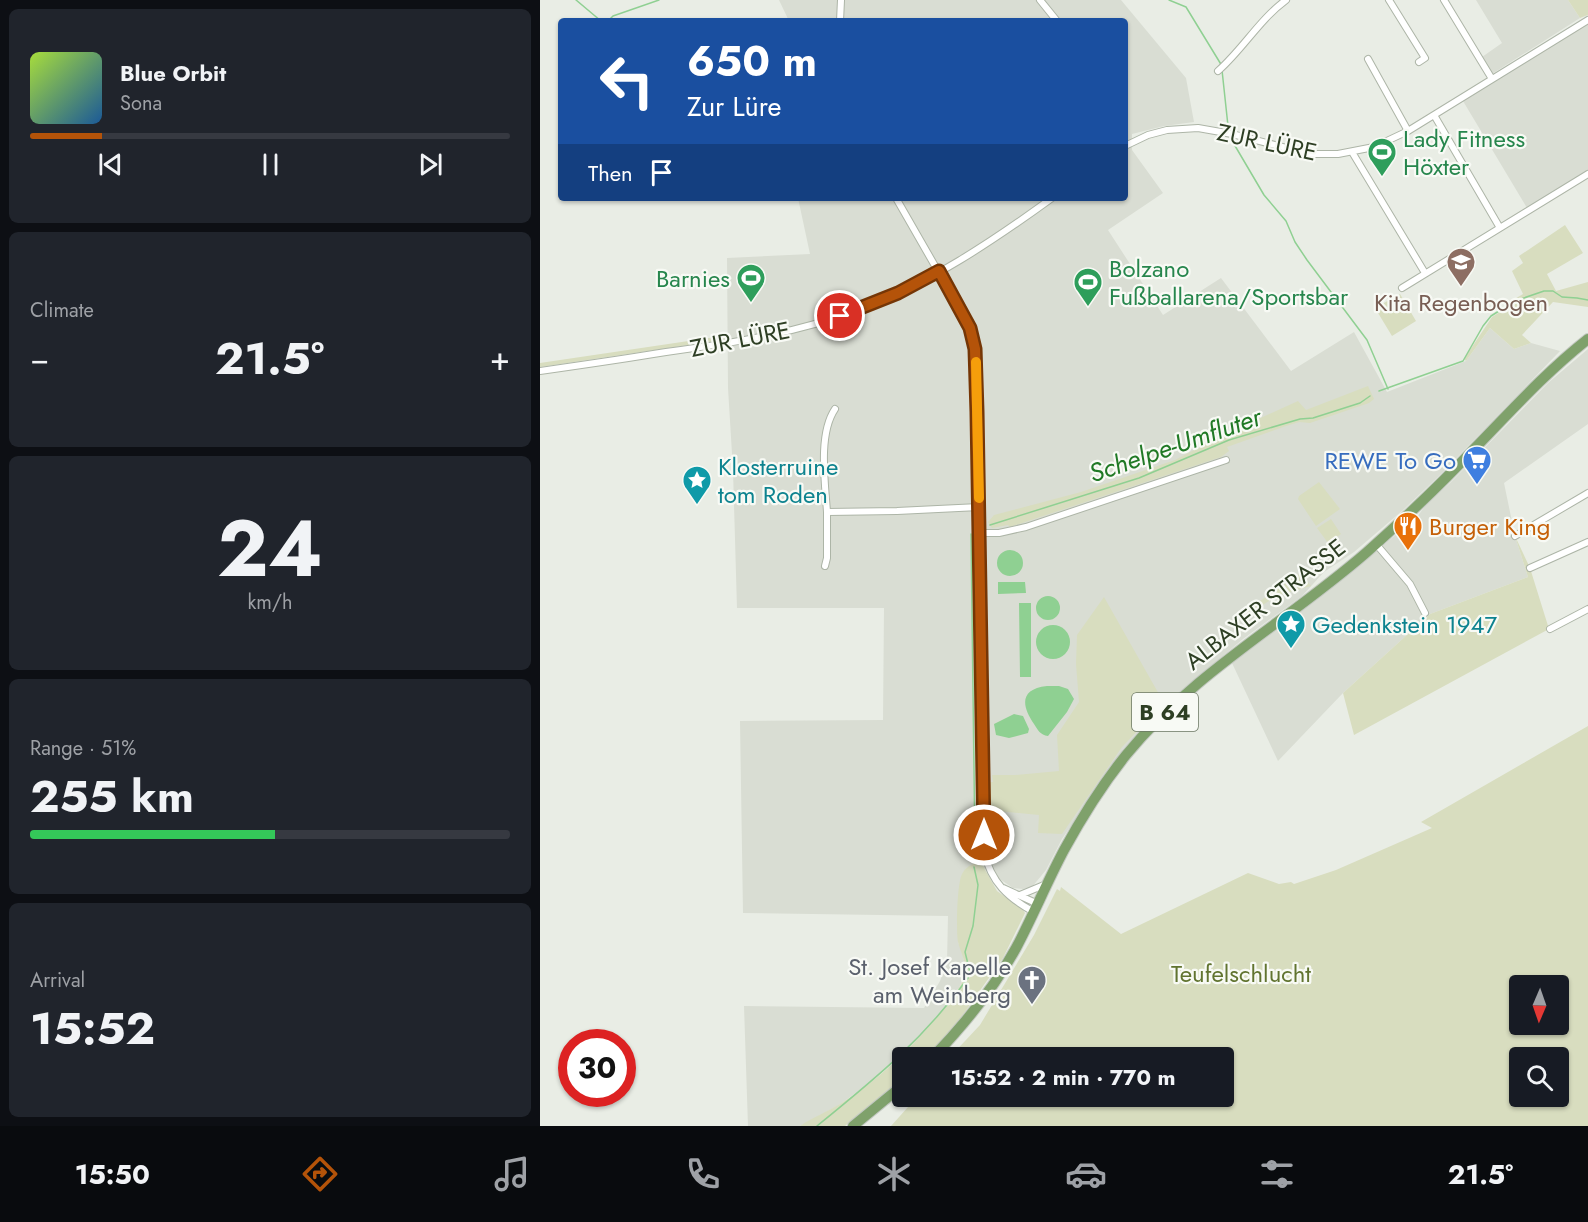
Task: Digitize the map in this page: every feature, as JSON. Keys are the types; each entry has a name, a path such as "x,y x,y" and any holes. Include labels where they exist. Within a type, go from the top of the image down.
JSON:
{"main road":[{"name":"ALBAXER STRASSE","path":"942,1047 990,988 1015,949 1074,832 1099,792 1158,720 1210,672 1376,544 1439,485 1541,380 1588,339"},
{"path":"853,1126 892,1094"}],"street":[{"path":"840,18 841,0"},
{"path":"1040,0 1055,18"},
{"path":"1218,71 1236,56 1270,13 1286,0"},
{"path":"1389,0 1425,58 1419,62"},
{"path":"1444,0 1492,79"},
{"name":"ZUR LÜRE","path":"1128,144 1167,130 1198,128 1242,136 1310,154 1352,152 1374,147 1408,131 1588,20"},
{"path":"1368,59 1408,131"},
{"path":"1434,115 1500,228"},
{"path":"1352,152 1425,273"},
{"path":"1402,288 1588,174"},
{"path":"898,201 970,328 975,349 984,852 988,868 997,884 1007,895 1036,908"},
{"name":"ZUR LÜRE","path":"540,371 729,343 817,324 862,309 939,271 1000,235 1048,201"},
{"path":"825,566 827,512 825,448 829,418 835,409"},
{"path":"980,533 999,533 1026,527 1226,460"},
{"path":"1515,536 1588,493"},
{"path":"827,512 979,507"},
{"path":"1530,568 1588,542"},
{"path":"1376,544 1410,584 1425,613"},
{"path":"1550,629 1588,609"},
{"path":"1019,896 1033,892 1049,881"},
{"path":"997,884 1036,908"}],"shaded area":[{"path":"779,0 1121,0 1186,78 1194,122 1132,134 1132,150 1163,193 1108,230 1163,315 1221,278 1291,371 1354,332 1387,392 1466,361 1490,328 1514,349 1531,343 1560,351 1402,511 1354,552 1324,572 1302,596 1243,639 1162,707 1123,749 1062,839 1046,870 1032,887 1013,888 976,863 958,942 963,954 964,977 957,992 928,1028 909,1047 892,1047 892,1063 871,1082 839,1105 800,1126 748,1126 744,1006 924,1008 940,981 947,962 948,916 743,913 740,721 883,720 884,608 737,608 728,388 727,258 810,254 799,201 1128,201 1128,18 788,18"},
{"path":"1476,0 1568,0 1580,18 1492,74 1482,57 1502,43"},
{"path":"1588,22 1588,170 1527,208 1463,101"},
{"path":"1588,349 1588,424 1504,483 1515,536 1528,577 1430,614 1343,693 1278,761 1232,663 1361,564 1417,517 1428,502 1450,483 1548,383"},
{"path":"1010,550 1020,553 1023,563 1020,573 1010,576 1000,573 997,563 1000,553"},
{"path":"998,582 1025,582 1026,593 998,594"},
{"path":"1048,596 1053,597 1059,603 1059,613 1053,619 1048,620 1043,619 1037,613 1036,608 1037,603 1043,597"},
{"path":"1019,603 1031,603 1031,677 1020,677"},
{"path":"1053,625 1065,630 1070,642 1065,654 1053,659 1041,654 1036,642 1041,630"},
{"path":"1047,686 1068,689 1074,699 1048,736 1038,730 1025,704 1028,694"},
{"path":"1014,714 1023,716 1029,729 1028,733 1009,738 996,735 994,724"}],"green space":[{"path":"1568,0 1588,0 1588,15 1580,18"},
{"path":"1565,225 1583,253 1547,274 1556,291 1588,282 1588,307 1553,302 1522,335 1531,343 1514,349 1490,328 1466,361 1464,359 1492,317 1514,303 1513,300 1523,294 1512,271 1523,263 1519,256"},
{"path":"1400,294 1416,321 1392,336 1375,308"},
{"path":"729,335 729,339 540,367 540,363"},
{"path":"1368,386 1374,399 1369,403 1310,423 1299,422 1286,426 1227,447 1229,451 1221,457 1010,527 1008,525 992,528 988,522 994,515 1081,492 1175,460 1298,401 1306,410"},
{"path":"1319,482 1340,509 1316,526 1298,499"},
{"path":"1331,519 1341,534 1328,543 1317,528"},
{"path":"1515,536 1530,568 1549,629 1354,735 1343,693 1430,614 1528,577"},
{"path":"1301,573 1311,586 1279,595 1239,619 1244,612"},
{"path":"1104,597 1164,703 1122,747 1062,834 1038,833 1039,815 988,810 988,782 993,782 992,775 1059,771 1057,735 1079,702 1076,664 1077,635"},
{"name":"Teufelschlucht","path":"1588,726 1588,1126 891,1126 908,1107 1234,1107 1234,1047 959,1047 980,1025 1034,935 1057,889 1060,891 1061,887 1121,934 1248,873 1279,884 1291,882 1294,884 1336,870 1432,828 1421,822"},
{"path":"976,863 983,866 997,891 1025,913 1003,958 950,1033 936,1047 909,1047 944,1008 958,990 964,977 964,959 957,936 957,907 960,879 968,867"},
{"path":"892,1064 892,1087 845,1126 800,1126 840,1104"}],"waterway":[{"path":"576,0 597,18"},
{"path":"611,18 659,0"},
{"path":"1169,0 1186,7 1222,66"},
{"path":"1222,70 1228,126"},
{"path":"1231,139 1264,195 1286,221 1295,242 1307,260 1367,340 1388,389"},
{"path":"1379,391 1463,361 1491,316 1515,301 1544,291 1553,291 1562,297 1588,300"},
{"name":"Schelpe-Umfluter","path":"990,525 1139,478 1229,440 1300,419 1313,418 1360,403 1370,396"},
{"name":"Schelpe-Umfluter","path":"971,534 975,849"},
{"name":"Schelpe-Umfluter","path":"817,1126 898,1057 934,1021 968,978 970,972 965,952 973,926 978,885 974,867"}],"slow traffic":[{"path":"976,362 979,498"}],"place":[{"name":"Lady Fitness Höxter","path":"1382,178"},
{"name":"Kita Regenbogen","path":"1461,288"},
{"name":"Barnies","path":"751,304"},
{"name":"Bolzano Fußballarena/Sportsbar","path":"1088,308"},
{"name":"REWE To Go","path":"1477,486"},
{"name":"Klosterruine tom Roden","path":"697,506"},
{"name":"Burger King","path":"1408,552"},
{"name":"Gedenkstein 1947","path":"1291,650"},
{"name":"St. Josef Kapelle am Weinberg","path":"1032,1006"}],"route":[{"path":"840,316 898,293 939,271 970,328 975,349 979,478 984,835"}]}
